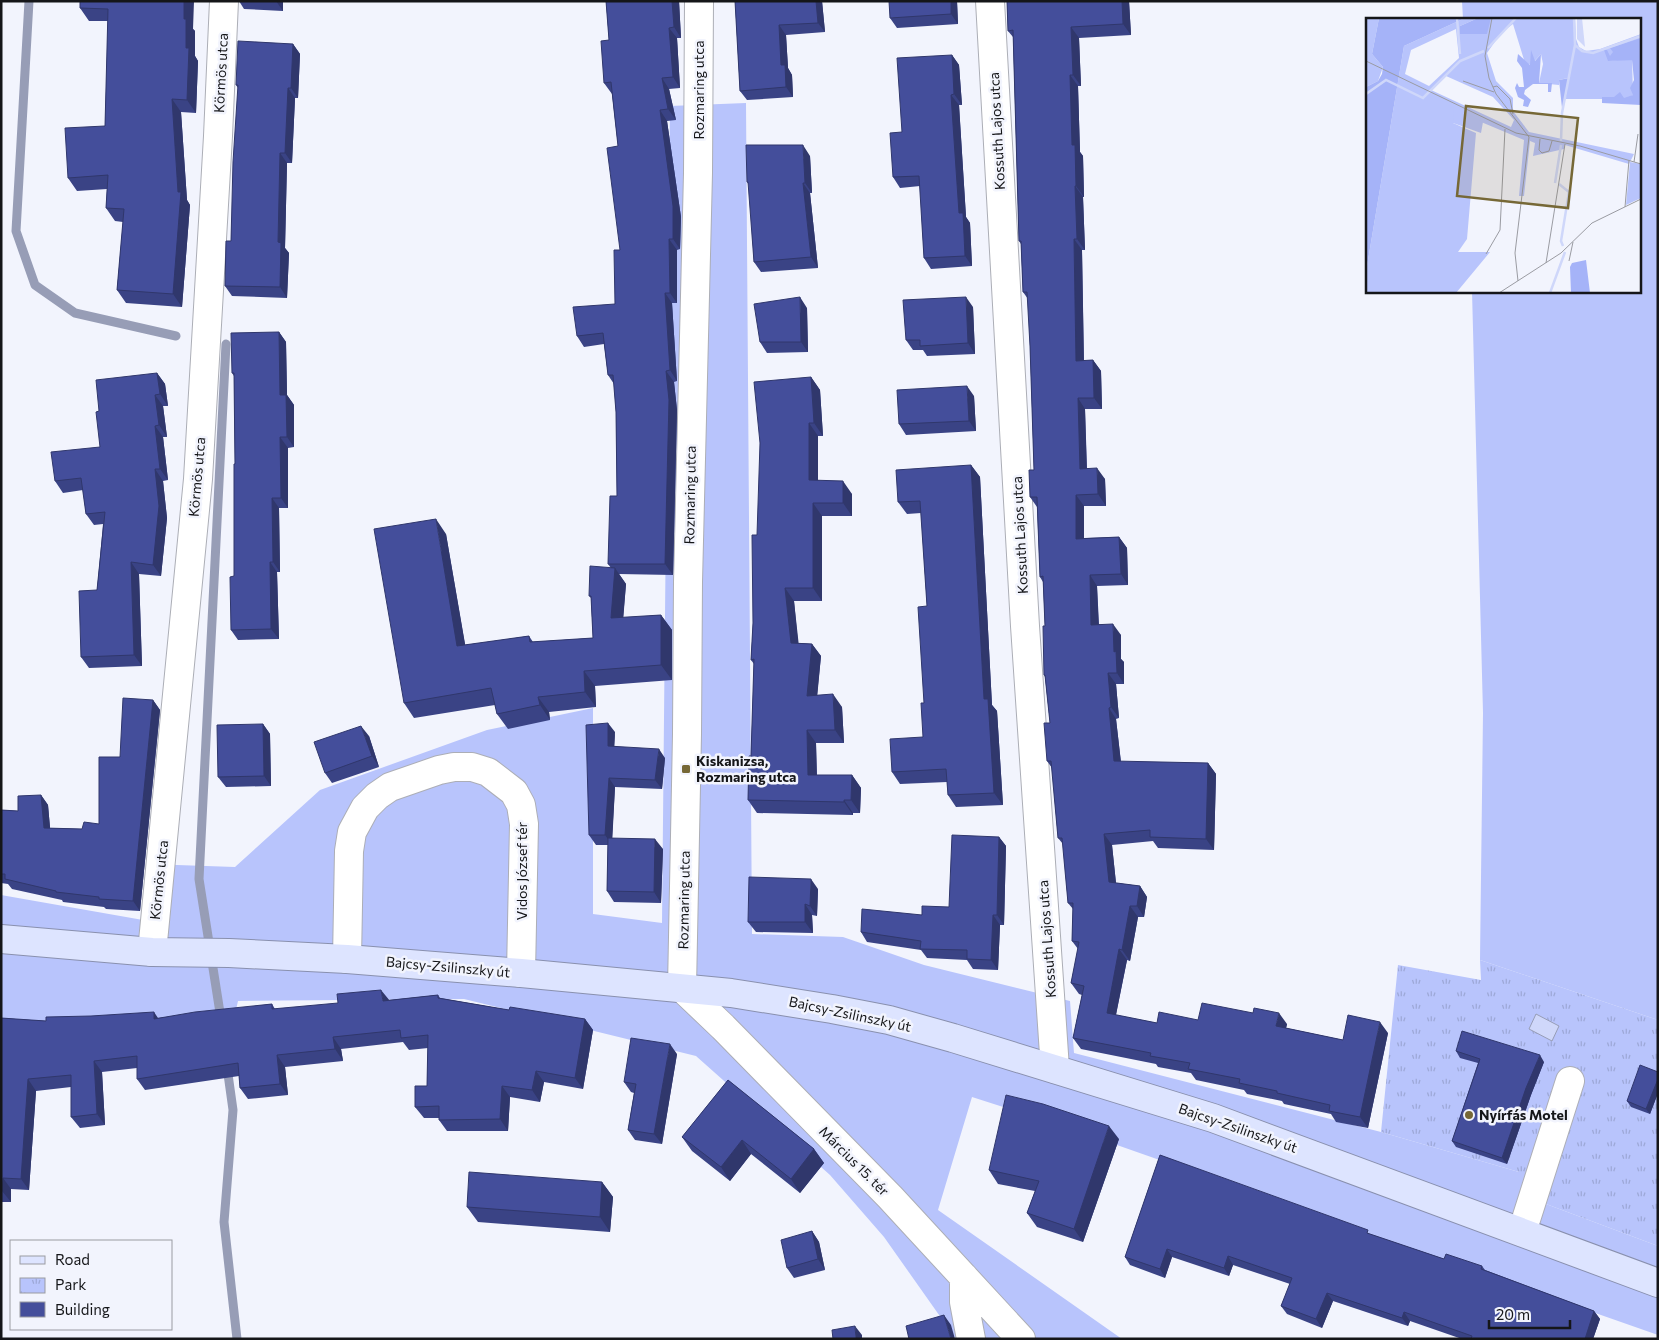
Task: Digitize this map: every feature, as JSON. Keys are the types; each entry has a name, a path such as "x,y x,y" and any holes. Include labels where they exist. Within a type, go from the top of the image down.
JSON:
{"main road":[{"name":"Bajcsy-Zsilinszky út","path":"1,939 152,952 229,953 347,959 521,973 682,988 832,1008 888,1020 953,1038 1213,1118 1658,1283"}],"street":[{"name":"Körmös utca","path":"152,952 198,479 224,1"},
{"name":"Rozmaring utca","path":"682,988 688,582 698,173 699,1"},
{"name":"Kossuth Lajos utca","path":"990,1 1025,626 1055,1069"},
{"name":"Vidos József tér","path":"347,959 349,851 352,832 365,808 390,787 439,770 454,767 472,767 488,772 501,780 514,792 521,806 524,824 521,973"},
{"name":"Március 15. tér","path":"682,988 723,1027 890,1197 1021,1339"},
{"path":"1522,1232 1570,1081"},
{"path":"964,1277 964,1302 971,1339"}],"green space":[{"path":"1462,1 1658,1 1658,1020 1480,960 1483,713 1472,292 1642,292 1642,18 1463,18"},
{"path":"746,103 752,934 843,937 924,965 1070,1001 1074,1053 1381,1132 1519,1172 1519,1194 1658,1246 1658,1335 1060,1125 972,1097 938,1210 1122,1339 956,1339 884,1237 830,1175 696,1056 464,999 238,1001 233,1023 128,1026 1,1019 1,895 143,920 148,864 235,867 320,790 487,730 593,708 593,914 662,923 670,106"},
{"path":"1480,960 1658,1020 1658,1246 1519,1194 1519,1172 1381,1132 1398,965 1481,980"}],"shaded area":[{"path":"1536,1014 1559,1026 1552,1041 1529,1029"}],"building":[{"path":"80,1 184,1 186,48 189,48 187,100 172,99 178,192 181,192 173,294 117,290 124,209 106,208 108,175 68,178 65,128 105,126 108,9 80,8"},
{"path":"606,1 672,1 674,27 669,28 673,77 662,78 668,109 660,110 673,206 673,239 669,239 670,293 665,293 670,370 666,371 669,400 665,564 608,564 610,496 617,496 616,412 613,375 608,375 603,333 577,336 573,307 615,304 614,250 620,250 607,148 618,146 611,82 604,83 601,41 609,40"},
{"path":"735,1 816,1 818,23 779,25 781,65 785,65 786,87 740,91"},
{"path":"889,1 951,1 951,14 890,18"},
{"path":"1007,1 1122,1 1123,24 1071,27 1073,75 1070,75 1072,145 1075,145 1077,239 1074,239 1076,361 1093,360 1094,398 1078,398 1080,469 1097,468 1098,494 1076,495 1076,539 1119,537 1121,574 1090,575 1091,625 1113,624 1117,673 1108,673 1114,761 1208,763 1206,839 1150,837 1150,830 1104,834 1109,882 1140,886 1137,906 1130,906 1122,950 1119,949 1107,1013 1157,1023 1159,1012 1198,1020 1202,1003 1253,1013 1254,1008 1279,1013 1276,1026 1343,1040 1348,1015 1380,1022 1360,1117 1329,1111 1330,1105 1239,1083 1240,1079 1188,1069 1190,1063 1150,1056 1151,1053 1073,1038 1084,986 1071,983 1079,942 1072,941 1073,903 1068,903 1062,838 1058,838 1051,761 1047,761 1044,723 1050,723 1044,675 1043,576 1040,577 1037,497 1030,497 1029,470 1034,470 1030,346 1027,292 1023,292 1021,241 1019,241 1013,30 1008,31"},
{"path":"238,41 293,44 291,88 288,88 285,153 280,153 278,242 281,243 280,287 225,286 226,241 231,241 233,162 238,85 236,85"},
{"path":"952,55 954,94 951,95 959,213 963,213 965,256 924,258 919,176 893,177 890,133 902,132 897,58"},
{"path":"746,145 803,145 805,183 803,183 811,257 754,262 747,182"},
{"path":"800,297 801,342 760,342 754,304"},
{"path":"966,297 968,343 920,346 920,340 906,340 903,300"},
{"path":"279,332 280,395 286,395 287,437 280,437 281,498 272,498 273,562 270,562 271,629 231,630 230,577 234,576 235,464 234,373 232,373 231,333"},
{"path":"157,373 160,394 155,395 159,425 155,426 160,469 155,469 159,506 153,565 131,562 134,655 81,657 79,591 97,590 105,512 86,514 81,478 55,481 51,452 100,447 96,412 99,411 96,380"},
{"path":"811,377 814,423 809,423 809,480 843,481 843,503 813,503 813,588 785,588 791,643 812,644 807,696 833,694 835,730 807,730 808,775 852,775 851,800 844,800 844,802 748,800 754,659 751,660 753,623 752,535 757,535 760,443 754,382"},
{"path":"967,386 969,421 899,424 897,390"},
{"path":"971,465 984,699 988,699 994,793 948,795 946,769 892,772 890,739 923,737 921,703 924,703 918,607 927,606 920,501 898,502 896,470"},
{"path":"436,519 457,646 529,636 530,642 593,638 591,596 589,596 590,566 615,568 611,618 661,615 661,665 584,671 585,692 538,697 540,705 497,714 491,688 404,703 374,529"},
{"path":"123,698 153,700 133,901 99,899 99,897 56,892 5,879 5,874 1,874 1,810 18,811 18,796 41,795 44,828 82,829 84,822 99,824 99,757 120,757"},
{"path":"608,723 608,746 659,749 655,780 609,778 605,835 589,835 586,725"},
{"path":"263,724 264,776 218,777 217,725"},
{"path":"361,726 372,756 325,773 314,742"},
{"path":"952,835 999,837 997,915 993,915 991,960 967,959 967,950 920,949 921,941 861,932 862,909 922,915 922,906 949,907"},
{"path":"608,838 655,839 654,892 607,891"},
{"path":"749,877 811,879 810,906 805,904 805,922 748,922"},
{"path":"381,990 383,1001 438,995 438,998 509,1010 510,1007 585,1019 575,1078 536,1071 532,1090 502,1086 500,1119 439,1120 439,1106 415,1107 415,1086 427,1086 428,1035 401,1038 400,1030 333,1037 335,1049 277,1055 280,1084 240,1088 238,1063 137,1079 137,1056 94,1061 97,1114 71,1117 71,1075 28,1079 21,1179 3,1178 1,1191 1,1018 46,1021 46,1017 154,1012 154,1019 195,1012 272,1004 272,1009 338,1003 337,994"},
{"path":"1462,1031 1540,1055 1526,1088 1502,1158 1452,1141 1480,1059 1456,1051"},
{"path":"631,1038 670,1044 654,1134 628,1130 636,1084 624,1082"},
{"path":"1640,1065 1658,1072 1658,1079 1646,1109 1627,1101"},
{"path":"728,1080 814,1149 791,1179 742,1140 721,1167 682,1137"},
{"path":"1006,1095 1043,1104 1109,1126 1074,1229 1027,1213 1039,1181 989,1170"},
{"path":"1160,1155 1368,1230 1367,1233 1444,1259 1446,1254 1482,1266 1481,1269 1594,1311 1585,1339 1471,1339 1472,1336 1404,1312 1402,1318 1327,1293 1316,1319 1281,1306 1292,1278 1228,1256 1224,1268 1167,1249 1160,1269 1125,1257"},
{"path":"469,1172 602,1182 600,1217 467,1207"},
{"path":"812,1231 818,1259 787,1268 781,1240"},
{"path":"944,1315 951,1339 909,1339 906,1326"},
{"path":"855,1326 856,1339 833,1339 832,1330"}],"waterway":[{"path":"29,1 16,231 35,285 75,313 176,336"},
{"path":"221,1019 199,879 226,344"},
{"path":"227,1067 233,1110 224,1222 237,1339"}],"place":[{"name":"Kiskanizsa, Rozmaring utca","path":"686,769"},
{"name":"Nyírfás Motel","path":"1469,1115"}]}
